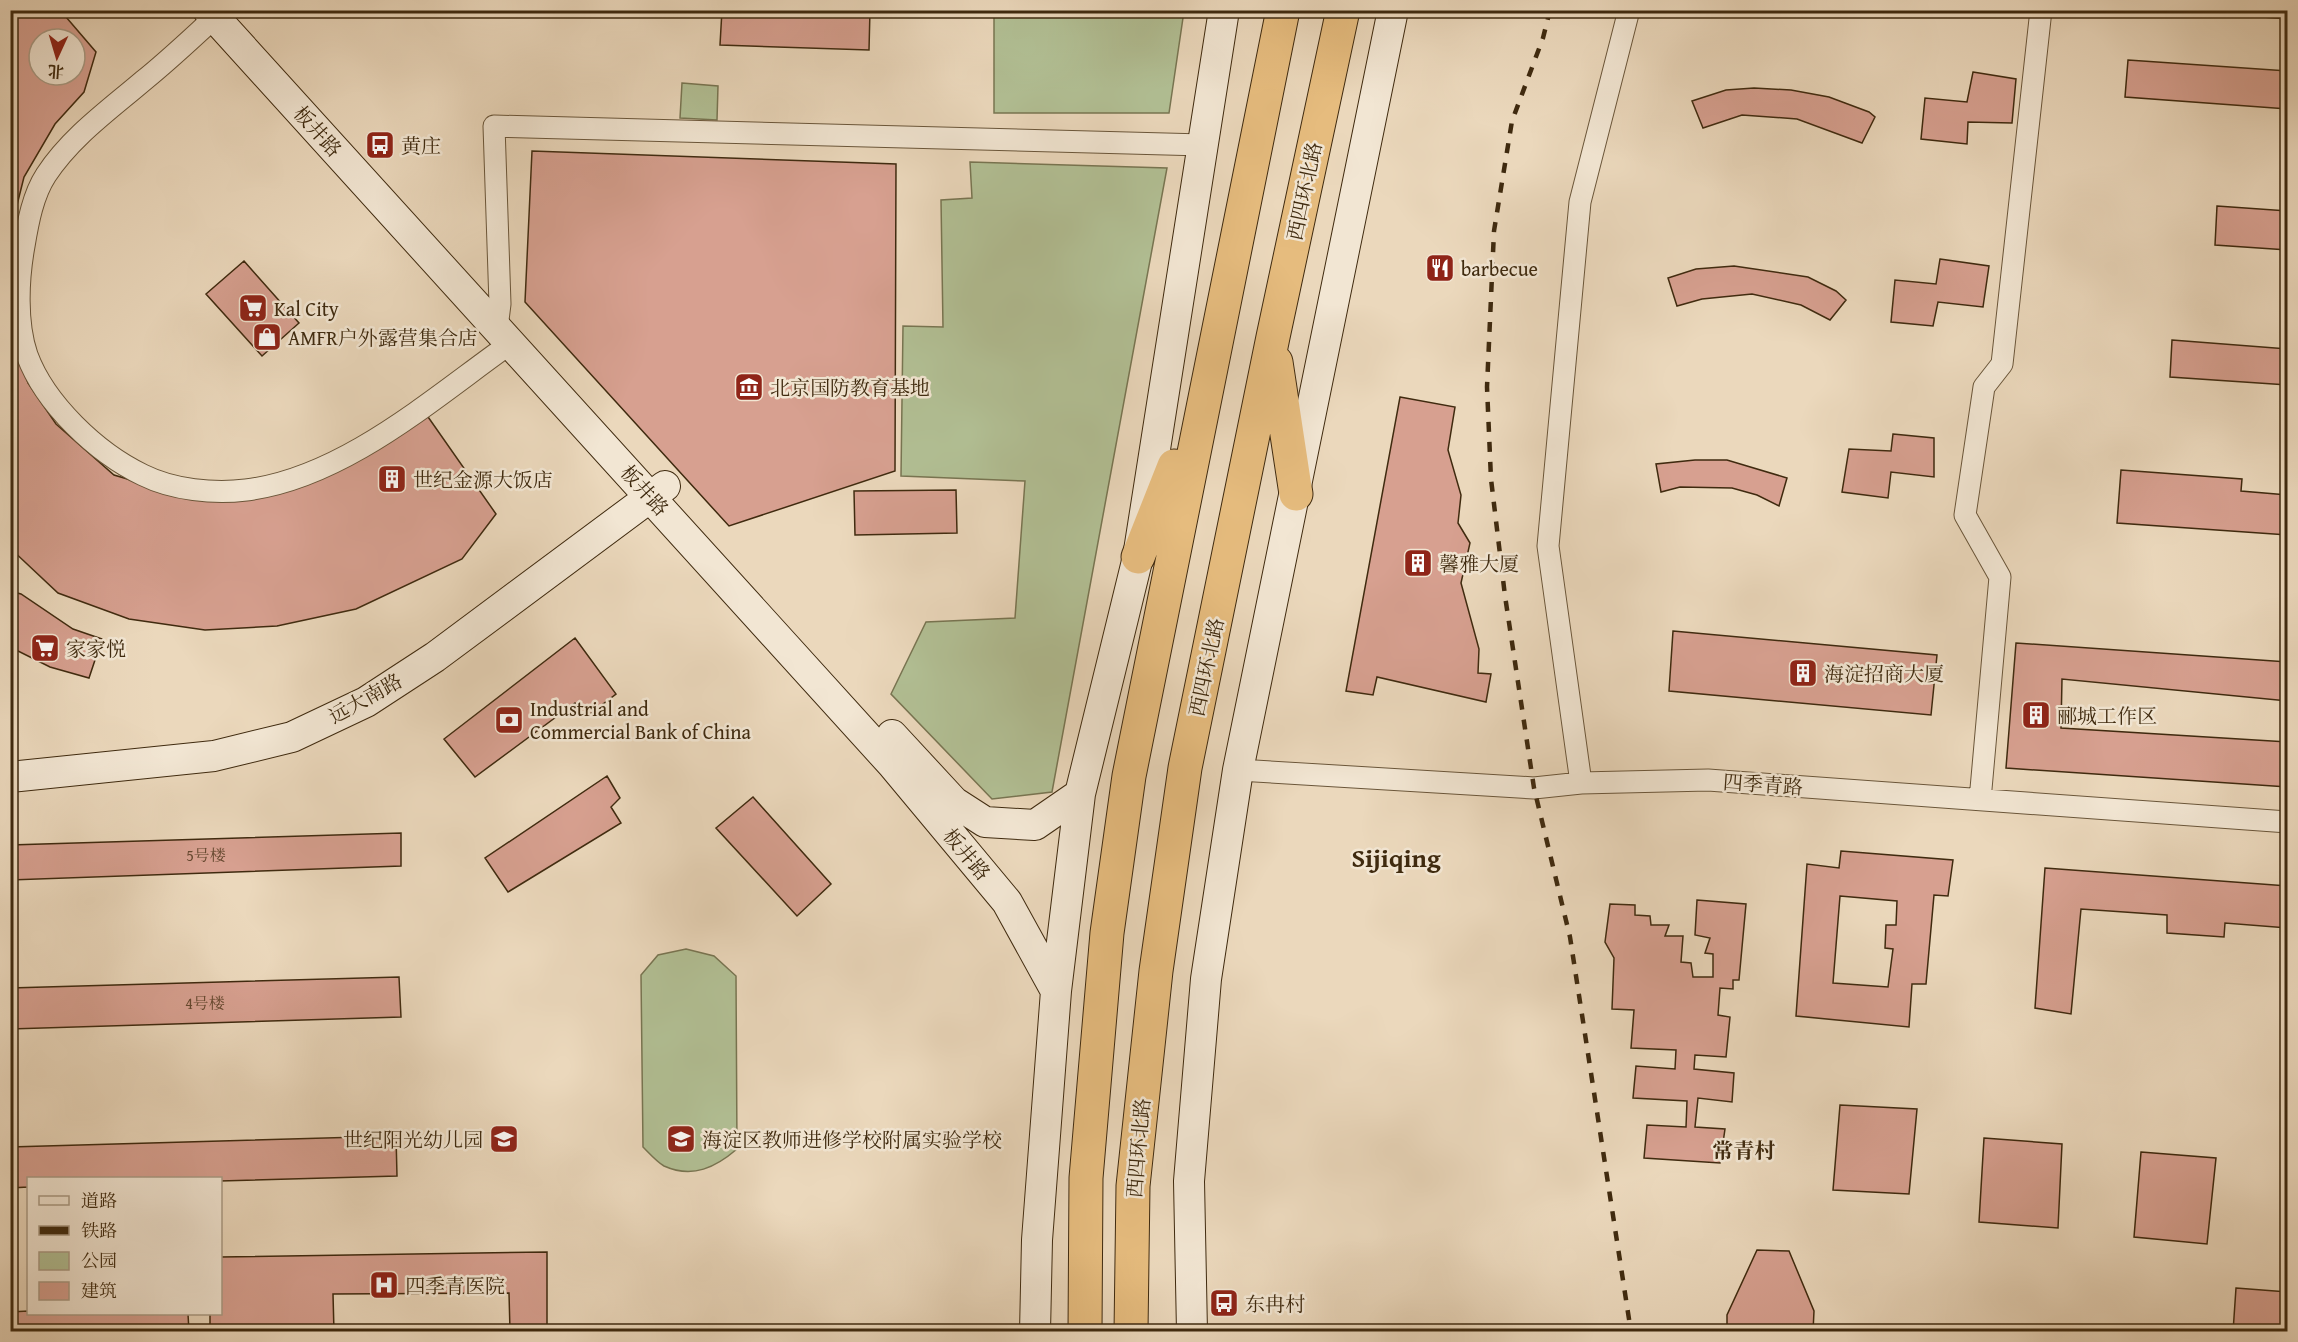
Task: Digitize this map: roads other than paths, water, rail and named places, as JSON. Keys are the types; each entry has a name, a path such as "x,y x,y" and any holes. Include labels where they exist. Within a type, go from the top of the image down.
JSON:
{"highway":[{"path":"1085,1332 1086,1178 1107,933 1129,776 1283,10"},
{"name":"西四环北路","path":"1131,1332 1132,1186 1158,960 1185,768 1273,337 1343,10"},
{"path":"1273,337 1296,494"},
{"path":"1138,557 1205,390"}],"street":[{"path":"1035,1332 1037,1240 1056,991 1080,794 1138,557 1224,10"},
{"path":"1192,1332 1190,1169 1206,980 1238,770 1393,10"},
{"path":"1581,783 1548,546 1580,202 1629,10"},
{"path":"1980,800 2000,577 1965,514 1984,387 2002,364 2041,10"},
{"path":"503,325 368,443 322,468 287,481 249,490 225,492 183,488 144,476 74,426 43,388 27,354 21,321 20,273 29,217 45,177 66,147 218,13 503,325 954,802 985,822 1035,825 1080,794"},
{"path":"503,325 494,126 1203,145"},
{"name":"板井路","path":"503,325 658,491 1007,902 1056,991"},
{"name":"远大南路","path":"10,777 214,756 292,737 366,702 435,657 658,491"},
{"name":"四季青路","path":"1238,770 1534,788 1581,783 1708,780 2288,822"}],"railway":[{"path":"1550,10 1543,38 1512,121 1494,231 1487,387 1491,479 1505,596 1534,788 1570,937 1631,1332"}],"place":[{"name":"黄庄","path":"380,145"},
{"name":"barbecue","path":"1440,268"},
{"name":"Kal City","path":"253,308"},
{"name":"AMFR户外露营集合店","path":"267,337"},
{"name":"北京国防教育基地","path":"749,387"},
{"name":"世纪金源大饭店","path":"392,479"},
{"name":"馨雅大厦","path":"1418,563"},
{"name":"家家悦","path":"45,648"},
{"name":"海淀招商大厦","path":"1803,673"},
{"name":"郦城工作区","path":"2036,715"},
{"name":"Industrial and Commercial Bank of China","path":"509,720"},
{"name":"世纪阳光幼儿园","path":"504,1139"},
{"name":"海淀区教师进修学校附属实验学校","path":"681,1139"},
{"name":"四季青医院","path":"384,1285"},
{"name":"东冉村","path":"1224,1303"}],"district":[{"name":"Sijiqing","path":"1396,857"},
{"name":"常青村","path":"1744,1150"}]}
